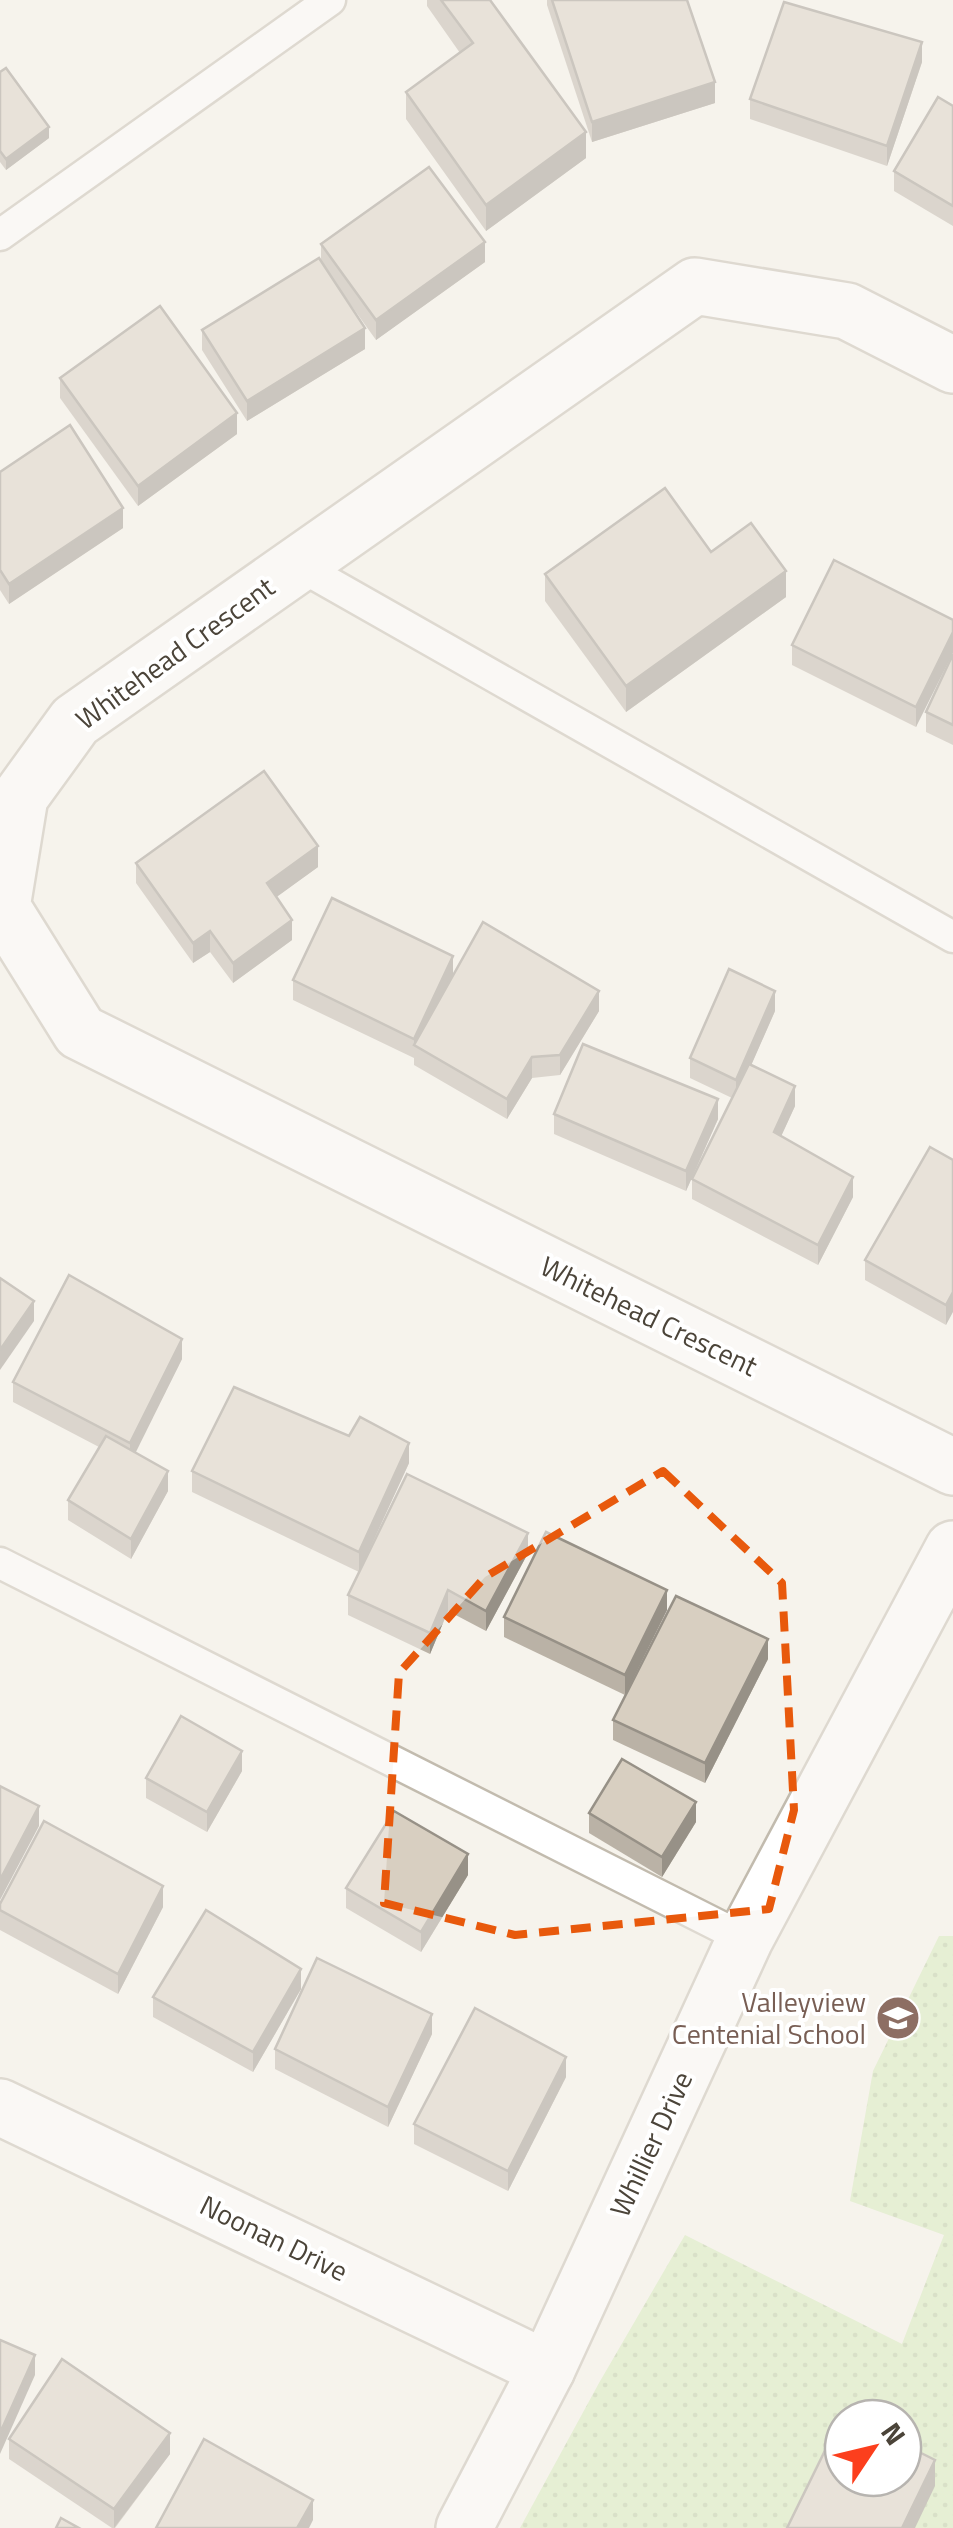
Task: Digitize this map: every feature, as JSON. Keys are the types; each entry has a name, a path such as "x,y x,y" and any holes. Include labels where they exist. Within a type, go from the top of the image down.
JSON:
{"street":[{"name":"Whitehead Crescent","path":"953,365 847,310 695,286 75,721 20,797 2,907 80,1032 953,1467"},
{"name":"Whillier Drive","path":"464,2528 547,2369 745,1939 953,1549"},
{"name":"Noonan Drive","path":"0,2106 547,2369"}],"lane":[{"path":"0,235 330,0"},
{"path":"298,564 953,936"},
{"path":"0,1563 745,1939"}],"highlighted area":[{"path":"663,1471 782,1583 794,1810 769,1909 515,1935 384,1903 399,1673 485,1577"}],"green space":[{"path":"939,1936 953,1936 953,2528 520,2528 685,2235 902,2344 944,2235 850,2201 873,2071"}],"building":[{"path":"441,0 490,0 586,132 486,205 406,92 473,43"},
{"path":"552,0 687,0 715,82 592,122"},
{"path":"784,2 922,42 887,146 750,99"},
{"path":"6,68 49,127 6,159 0,151 0,72"},
{"path":"938,97 953,106 953,206 894,171"},
{"path":"429,167 485,242 376,320 321,244"},
{"path":"319,258 365,328 247,401 202,330"},
{"path":"160,306 237,413 138,486 60,378"},
{"path":"70,425 123,508 9,584 0,570 0,472"},
{"path":"665,488 711,552 751,523 786,571 626,686 545,574"},
{"path":"834,560 953,620 953,632 916,707 792,645"},
{"path":"953,654 953,725 926,712"},
{"path":"264,771 318,846 267,883 292,920 233,963 210,931 193,943 136,863"},
{"path":"332,898 453,956 414,1039 293,980"},
{"path":"483,922 599,991 560,1055 532,1057 507,1099 414,1045"},
{"path":"729,969 775,991 736,1080 690,1058"},
{"path":"583,1044 718,1099 686,1171 554,1114"},
{"path":"749,1064 795,1086 774,1132 853,1177 818,1245 692,1179"},
{"path":"930,1147 953,1160 953,1292 946,1305 865,1260"},
{"path":"69,1275 182,1339 130,1443 13,1382"},
{"path":"0,1278 34,1301 0,1350"},
{"path":"234,1387 349,1436 360,1417 409,1443 359,1552 192,1471"},
{"path":"106,1436 168,1471 131,1539 68,1500"},
{"path":"407,1474 528,1533 486,1611 448,1590 430,1633 348,1595"},
{"path":"546,1532 667,1590 625,1675 504,1617"},
{"path":"676,1596 768,1639 705,1763 613,1720"},
{"path":"181,1716 242,1751 207,1812 146,1778"},
{"path":"622,1759 696,1802 662,1857 589,1813"},
{"path":"0,1786 39,1806 0,1880"},
{"path":"394,1811 468,1854 421,1932 346,1888"},
{"path":"44,1821 163,1886 118,1974 0,1910"},
{"path":"206,1910 301,1969 253,2052 153,1997"},
{"path":"317,1958 432,2014 388,2107 275,2049"},
{"path":"475,2008 566,2057 508,2171 414,2124"},
{"path":"0,2340 35,2355 0,2433"},
{"path":"62,2359 170,2433 114,2509 9,2439"},
{"path":"204,2439 313,2500 297,2528 156,2528"},
{"path":"923,2454 935,2460 923,2485"},
{"path":"823,2455 823,2498 917,2498 902,2528 787,2528"},
{"path":"61,2518 79,2528 56,2528"}],"place":[{"name":"Valleyview Centenial School","path":"898,2018"}]}
